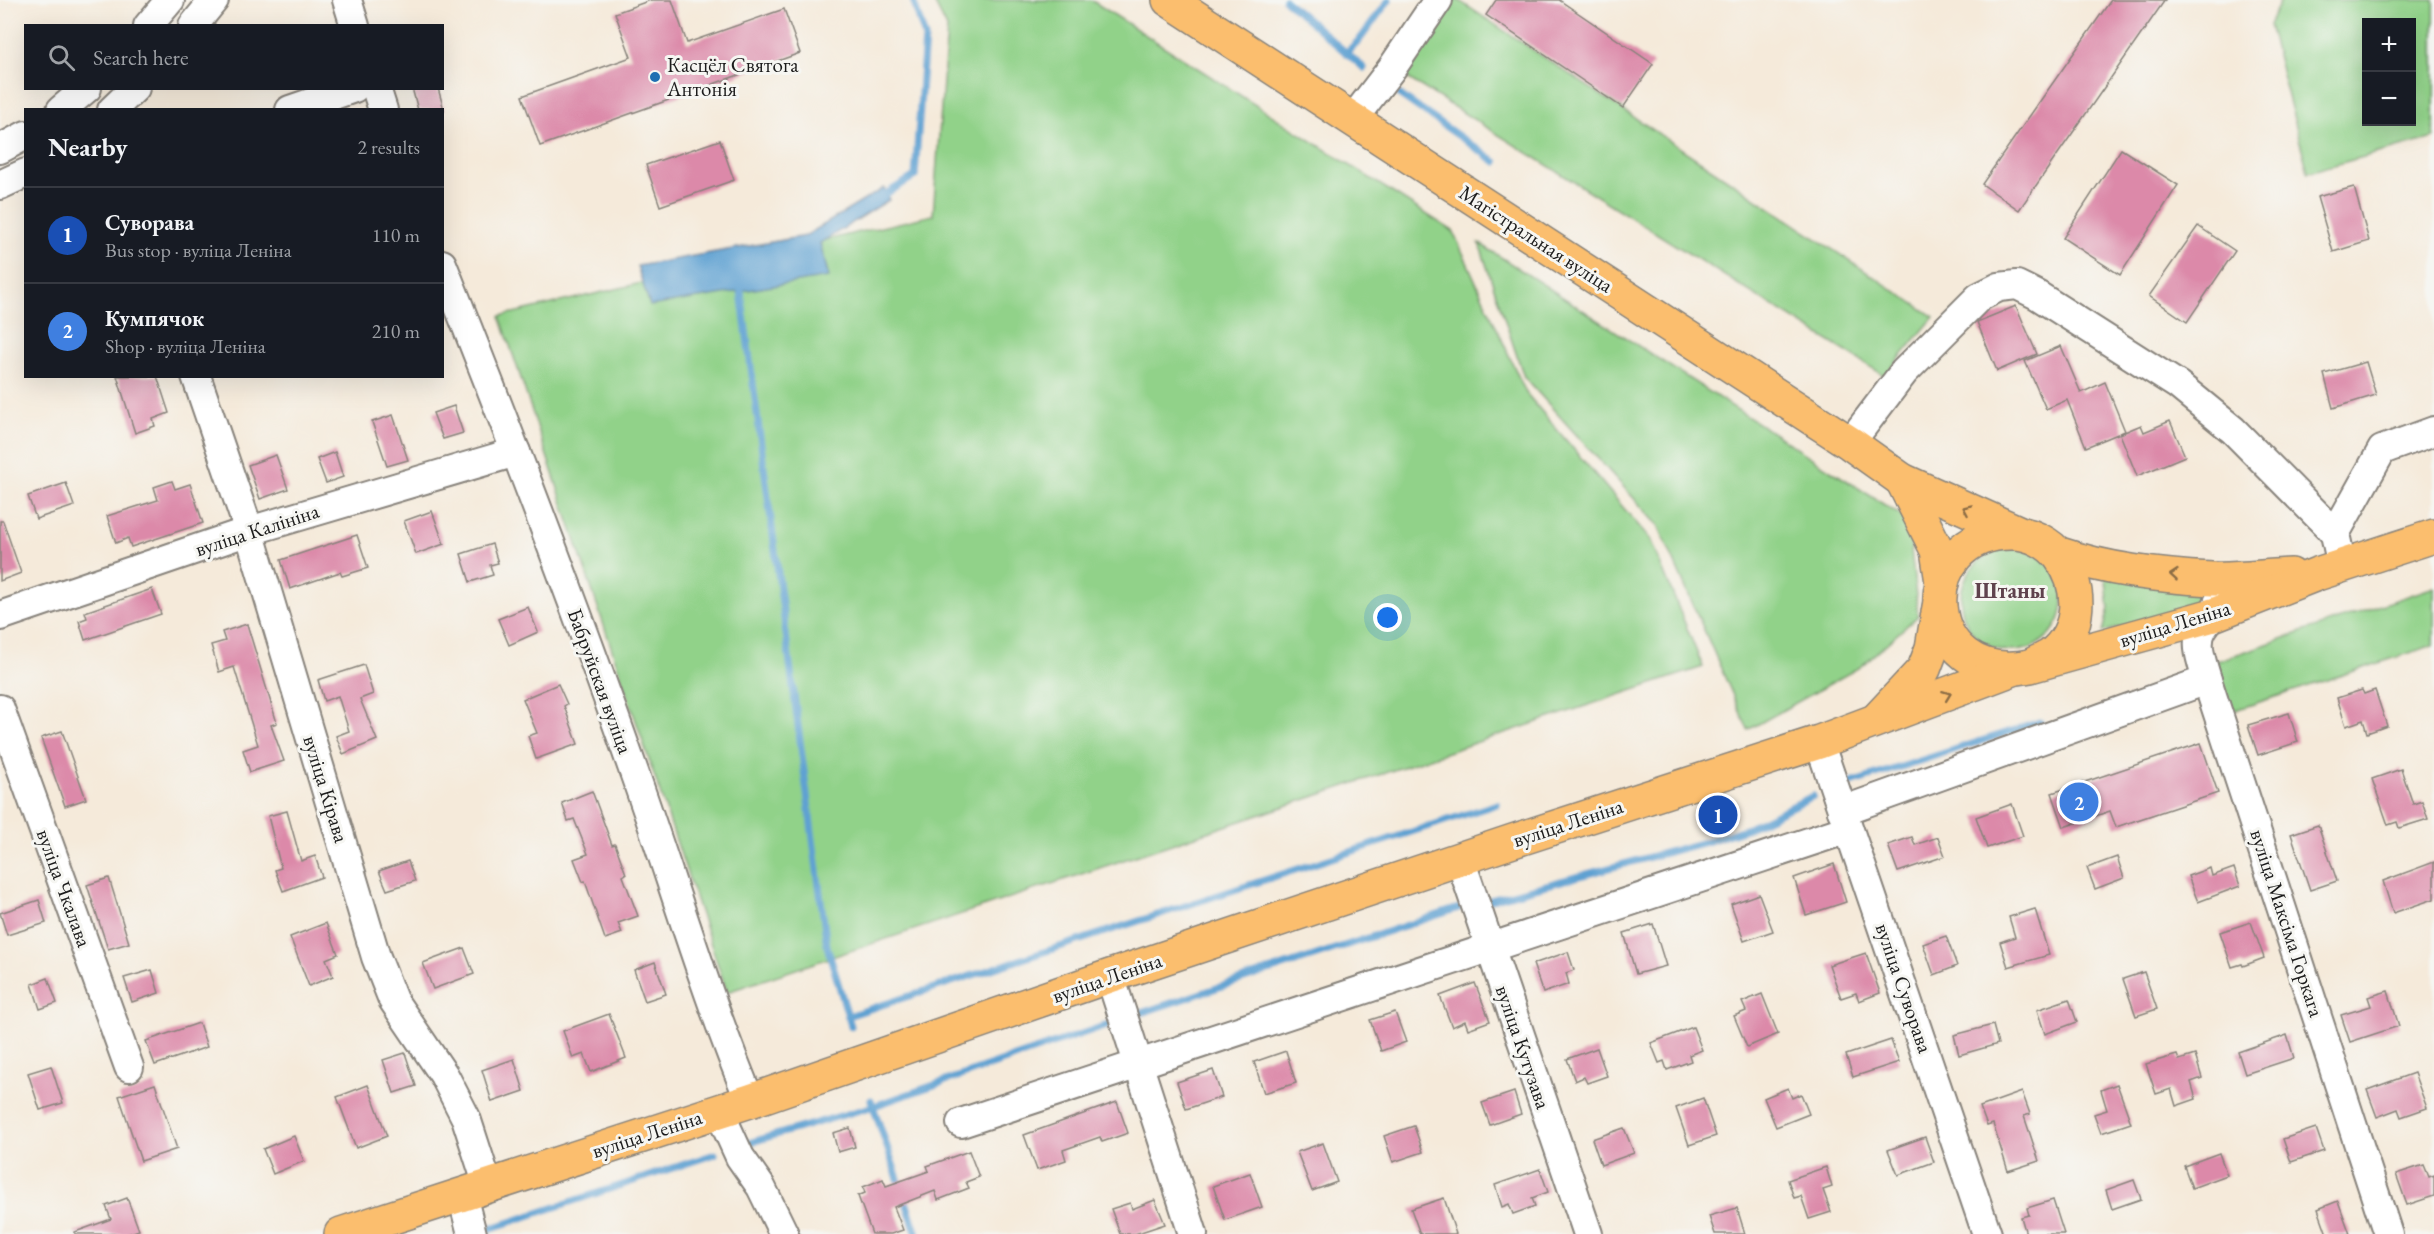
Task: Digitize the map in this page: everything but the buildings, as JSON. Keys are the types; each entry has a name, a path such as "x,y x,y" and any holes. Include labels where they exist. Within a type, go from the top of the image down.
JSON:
{"main road":[{"name":"Магістральная вуліца","path":"1169,0 1850,443 1902,480 2020,533"},
{"name":"Магістральная вуліца","path":"1902,480 1936,550 1940,594"},
{"path":"2020,533 2040,540 2057,552 2070,571 2076,593 2075,616 2066,638 2051,655 2022,668 1995,668 1978,663 1963,653 1951,640 1943,624 1940,594 1950,564 1963,549 1990,535 2020,533"},
{"name":"вуліца Леніна","path":"341,1234 750,1101 1110,976 1819,742 2022,668 2213,615 2329,570 2434,536"},
{"name":"вуліца Леніна","path":"2057,552 2087,563 2136,572 2214,579 2329,570"},
{"name":"вуліца Леніна","path":"1873,723 1924,669 1932,648 1940,594"}],"street":[{"path":"150,24 170,0"},
{"path":"195,24 214,0"},
{"path":"346,0 354,24"},
{"path":"1353,119 1392,68 1438,0"},
{"path":"63,108 85,90"},
{"path":"114,108 133,90"},
{"path":"297,108 348,90"},
{"path":"377,90 383,108"},
{"path":"0,149 24,136"},
{"path":"0,185 24,173"},
{"name":"Бабруйская вуліца","path":"444,269 516,452 634,773 713,1010 750,1101"},
{"path":"1850,443 1904,372 1979,297 1999,287 2017,285 2037,295 2178,385 2233,430 2335,534"},
{"name":"вуліца Кірава","path":"197,378 249,531 376,957 393,1000 444,1076 466,1118 475,1190 472,1234"},
{"path":"2329,570 2335,534 2382,450 2434,432"},
{"name":"вуліца Калініна","path":"0,616 249,531 516,452"},
{"path":"2213,615 2218,605 2214,579"},
{"name":"вуліца Максіма Горкага","path":"2213,615 2201,630 2198,640 2206,680 2388,1234"},
{"path":"960,1123 1490,948 1845,820 2206,680"},
{"name":"вуліца Чкалава","path":"0,709 129,1067"},
{"name":"вуліца Суворава","path":"1819,742 1987,1234"},
{"name":"вуліца Кутузава","path":"1460,859 1588,1234"},
{"path":"1110,976 1193,1234"},
{"path":"719,1111 740,1157 761,1187 784,1234"}],"green space":[{"path":"933,0 1091,0 1453,231 1526,393 1650,539 1703,667 727,992 500,316 933,215 947,28"},
{"path":"1451,0 1458,0 1934,317 1885,376 1401,74"},
{"path":"2281,0 2434,0 2434,138 2308,172 2269,25"},
{"path":"1479,243 1908,520 1918,616 1860,667 1748,730 1658,525 1524,377"},
{"path":"2012,549 2031,553 2048,564 2059,581 2063,600 2059,619 2048,636 2031,647 2012,651 1993,647 1976,636 1965,619 1961,600 1965,581 1976,564 1993,553"},
{"path":"2105,572 2203,592 2209,604 2103,632 2109,608"},
{"path":"2434,587 2434,645 2229,712 2214,662"}],"water":[{"path":"884,188 889,200 820,243 829,277 650,306 637,266 805,236"}],"waterway":[{"path":"879,198 915,176 925,37 913,0"},
{"path":"1285,0 1364,68"},
{"path":"1346,53 1361,38 1389,0"},
{"path":"1400,95 1496,162"},
{"path":"740,284 827,946 851,1026"},
{"path":"1842,786 2040,722"},
{"path":"1487,901 1709,841 1748,828 1813,796"},
{"path":"848,1016 1497,804"},
{"path":"1138,1014 1459,908"},
{"path":"745,1144 874,1106 1110,1024"},
{"path":"871,1100 917,1234"},
{"path":"489,1229 715,1154"}],"place":[{"name":"Касцёл Святога Антонія","path":"655,77"},
{"name":"Кумпячок","path":"2079,802"},
{"name":"Суворава","path":"1718,815"}],"district":[{"name":"Штаны","path":"2010,590"}]}
